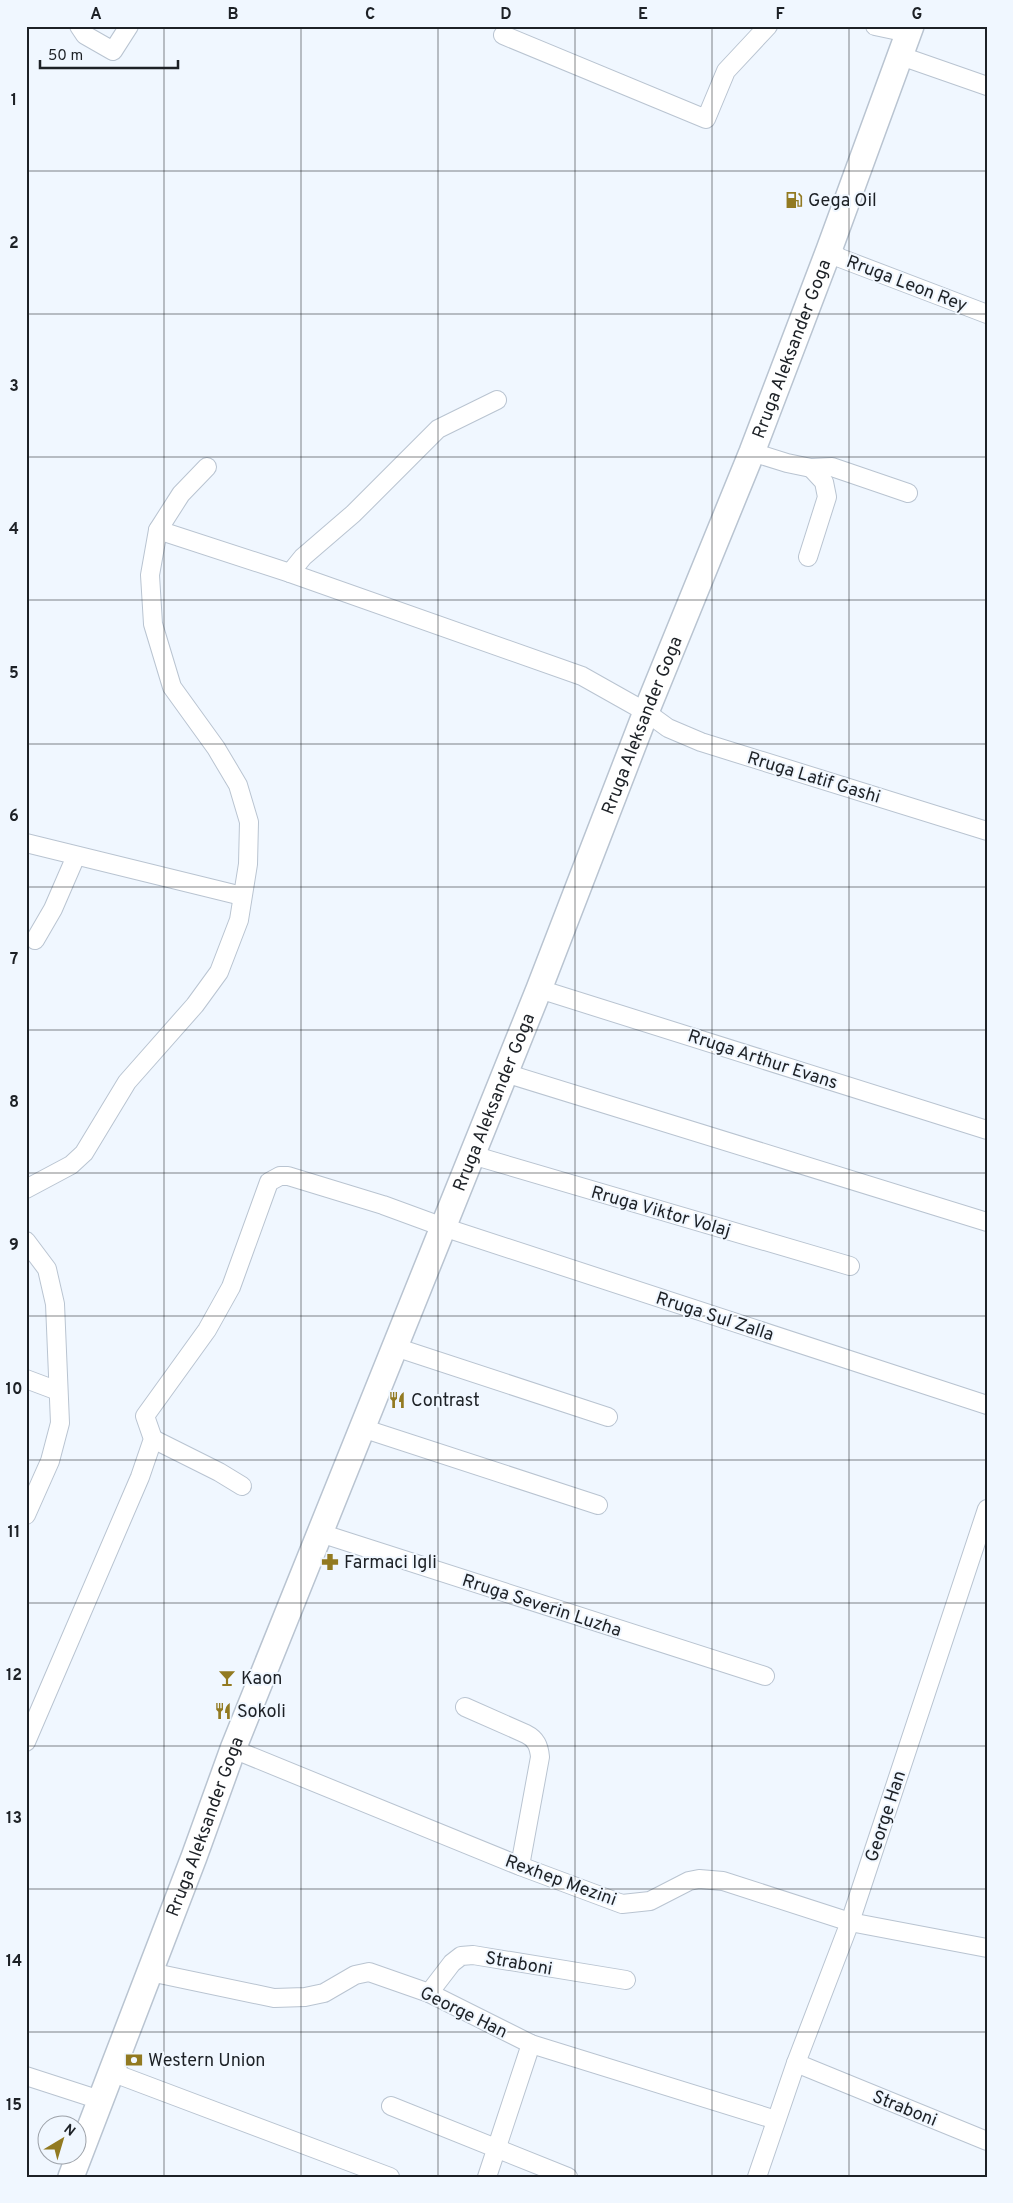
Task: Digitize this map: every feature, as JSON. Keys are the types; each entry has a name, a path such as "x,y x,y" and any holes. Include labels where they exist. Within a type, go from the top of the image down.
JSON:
{"main road":[{"name":"Rruga Aleksander Goga","path":"71,2177 233,1748 539,988 646,712 752,452 907,38"}],"street":[{"path":"79,26 85,35 114,51 129,26"},
{"path":"502,35 706,119 726,71 768,26"},
{"path":"875,26 907,38 987,86"},
{"name":"Rruga Leon Rey","path":"829,250 840,258 987,314"},
{"path":"290,573 303,556 354,514 438,429 497,400"},
{"path":"752,452 787,463 812,468 832,467 908,492"},
{"path":"26,1189 71,1165 84,1153 127,1082 195,1004 219,972 239,920 248,864 249,822 238,784 216,748 172,687 153,624 150,575 158,530 181,494 207,467"},
{"path":"808,557 828,490 812,468"},
{"name":"Rruga Latif Gashi","path":"158,530 290,573 582,676 646,712 668,728 701,742 987,831"},
{"path":"26,843 242,896"},
{"path":"35,940 53,909 76,856"},
{"name":"Rruga Arthur Evans","path":"539,988 987,1130"},
{"path":"505,1073 987,1222"},
{"name":"Rruga Viktor Volaj","path":"472,1155 850,1266"},
{"name":"Rruga Sul Zalla","path":"153,1439 145,1416 207,1330 231,1287 269,1182 280,1176 288,1176 383,1204 443,1227 987,1404"},
{"path":"26,1241 47,1270 55,1304 60,1423 50,1461 26,1515"},
{"path":"394,1347 608,1417"},
{"path":"26,1379 58,1391"},
{"path":"362,1428 598,1505"},
{"path":"26,1742 140,1477 153,1439 242,1486"},
{"name":"George Han","path":"757,2177 796,2063 850,1922 987,1509"},
{"name":"Rruga Severin Luzha","path":"320,1533 765,1676"},
{"path":"465,1707 532,1737 538,1746 540,1757 520,1866"},
{"name":"Rexhep Mezini","path":"233,1748 520,1866 622,1904 650,1901 689,1881 711,1879 723,1881 850,1922 987,1948"},
{"name":"Straboni","path":"429,1993 461,1956 473,1955 626,1980"},
{"name":"George Han","path":"150,1972 274,1998 305,1997 324,1993 355,1975 369,1972 429,1993 531,2044 776,2120"},
{"path":"487,2177 531,2044"},
{"name":"Straboni","path":"796,2063 987,2141"},
{"path":"111,2072 390,2177"},
{"path":"26,2076 100,2100"},
{"path":"391,2106 568,2177"}],"place":[{"name":"Gega Oil","path":"794,200"},
{"name":"Contrast","path":"397,1400"},
{"name":"Farmaci Igli","path":"330,1562"},
{"name":"Kaon","path":"227,1678"},
{"name":"Sokoli","path":"223,1711"},
{"name":"Western Union","path":"134,2060"}]}
